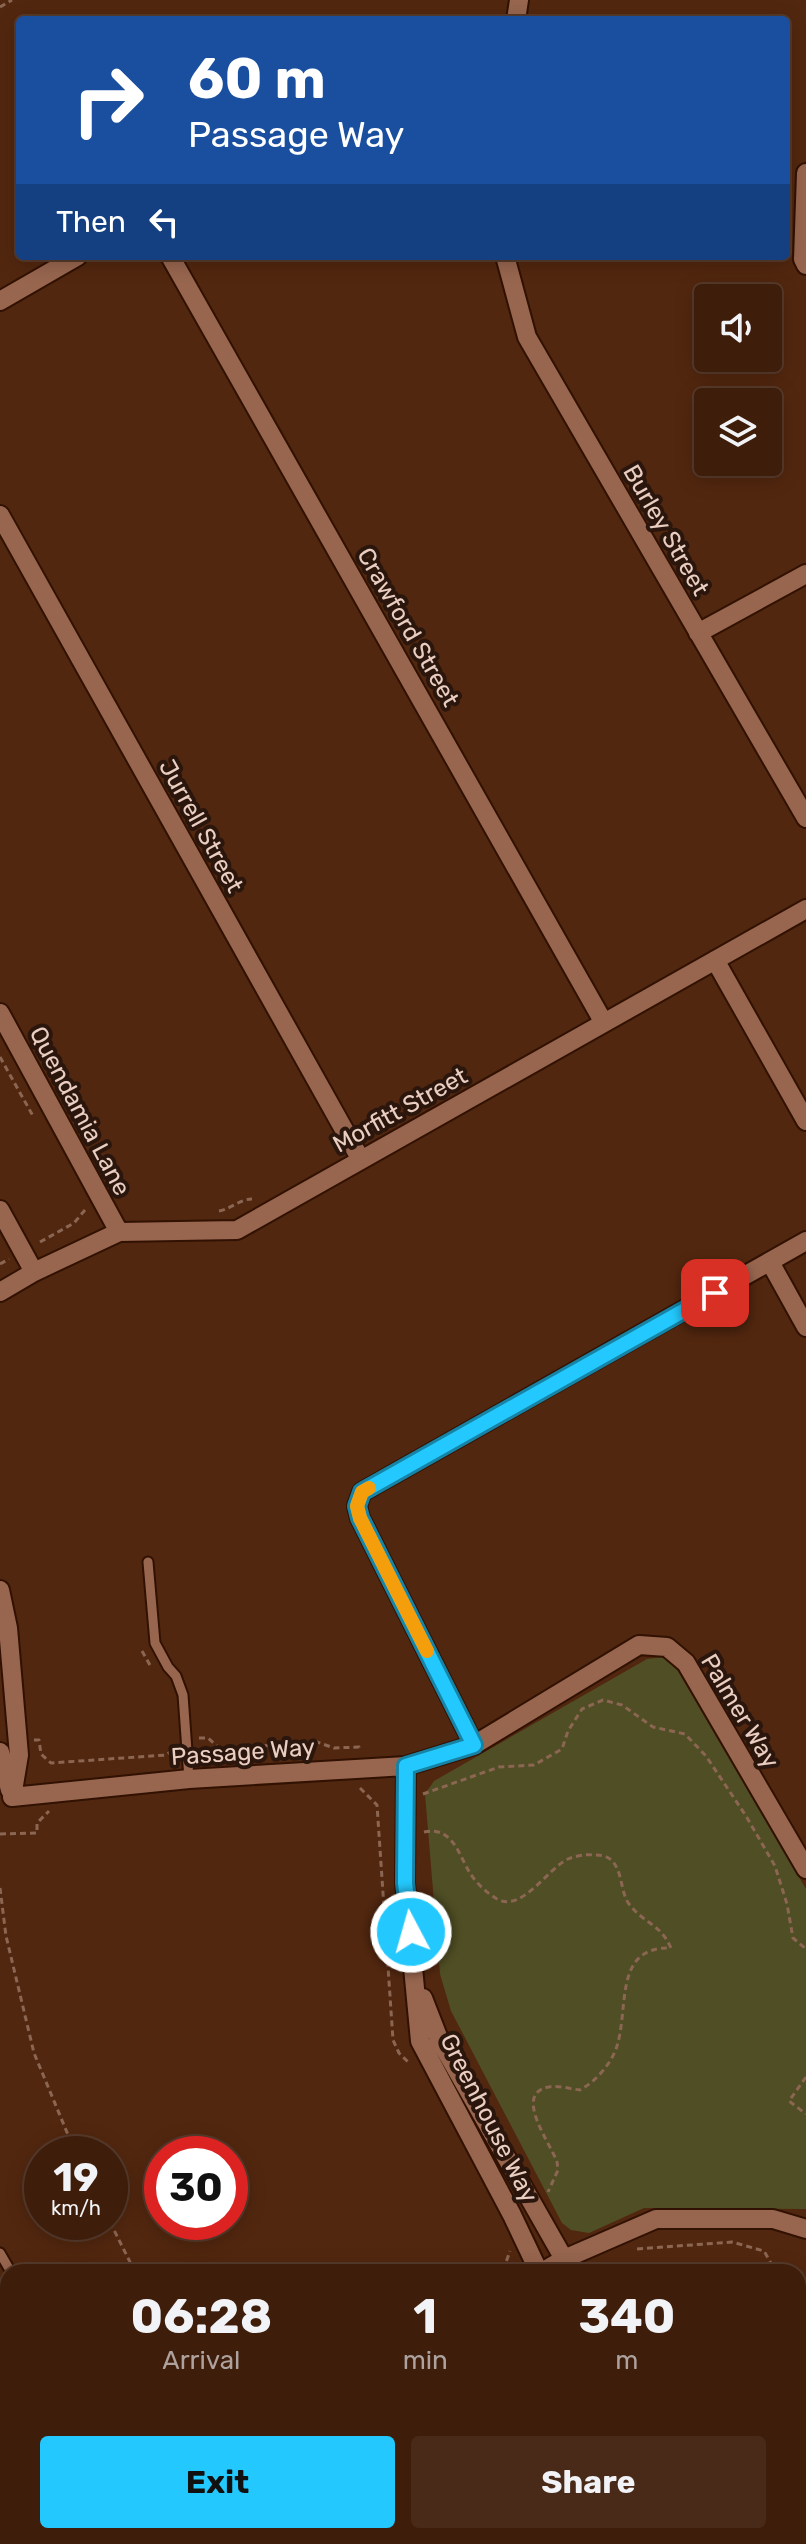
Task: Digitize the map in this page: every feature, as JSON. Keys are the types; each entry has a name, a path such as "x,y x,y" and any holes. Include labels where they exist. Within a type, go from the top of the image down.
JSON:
{"street":[{"path":"806,173 803,259 806,265"},
{"path":"0,301 71,260"},
{"name":"Crawford Street","path":"172,260 604,1023"},
{"name":"Burley Street","path":"506,260 527,337 806,818"},
{"name":"Jurrell Street","path":"0,515 361,1160"},
{"path":"698,633 806,574"},
{"name":"Morfitt Street","path":"0,1292 34,1272 119,1232 237,1230 806,909"},
{"path":"715,960 806,1121"},
{"name":"Quendamia Lane","path":"0,1013 119,1232"},
{"path":"0,1210 34,1272"},
{"path":"474,1745 360,1518 357,1506 362,1492 806,1241"},
{"path":"770,1262 806,1327"},
{"path":"0,1590 8,1628 19,1755 12,1797"},
{"name":"Palmer Way","path":"474,1745 639,1645 667,1647 686,1663 806,1869"},
{"name":"Passage Way","path":"12,1797 189,1779 406,1766 474,1745"},
{"path":"0,1752 12,1797"},
{"name":"Greenhouse Way","path":"406,1766 405,1883 420,2041 537,2264"},
{"name":"Greenhouse Way","path":"416,1980 439,2039 564,2259"},
{"path":"555,2264 656,2219 773,2219 806,2229"}],"lane":[{"path":"148,1562 155,1643 176,1676 183,1695 189,1779"}],"path":[{"path":"0,7 12,0"},
{"path":"347,1135 364,1126 385,1132"},
{"path":"214,1212 246,1199 255,1199"},
{"path":"0,1264 74,1223 85,1210 103,1203"},
{"path":"418,1795 499,1767 534,1765 562,1749 568,1731 582,1709 603,1700 622,1705 653,1727 685,1734 706,1756 775,1866 787,1904 793,1938 806,1949"},
{"path":"358,1785 377,1805 393,2040 399,2053 414,2068"},
{"path":"0,1834 37,1833 37,1823 52,1807"},
{"path":"419,1832 434,1830 446,1836 476,1881 498,1900 505,1902 525,1896 568,1859 588,1854 604,1856 615,1865 627,1902 641,1917 661,1930 671,1948 650,1949 636,1960 628,1976 615,2051 598,2076 580,2090 549,2087 536,2094 533,2113 552,2148 558,2170 547,2194 532,2204"},
{"path":"0,1888 6,1936 34,2053 69,2136"},
{"path":"806,2077 789,2101 806,2114"},
{"path":"119,2240 131,2264"},
{"path":"624,2250 732,2242 764,2251 771,2264"},
{"path":"505,2264 511,2249"}],"shaded area":[{"path":"664,1657 678,1671 806,1889 806,2209 644,2208 589,2233 571,2230 562,2223 451,2011 440,1974 425,1794 434,1781 647,1659"}],"slow traffic":[{"path":"369,1488 362,1492 357,1506 360,1518 427,1651"}],"route":[{"path":"411,1932 405,1883 406,1766 474,1745 360,1518 357,1506 362,1492 715,1293"}]}
